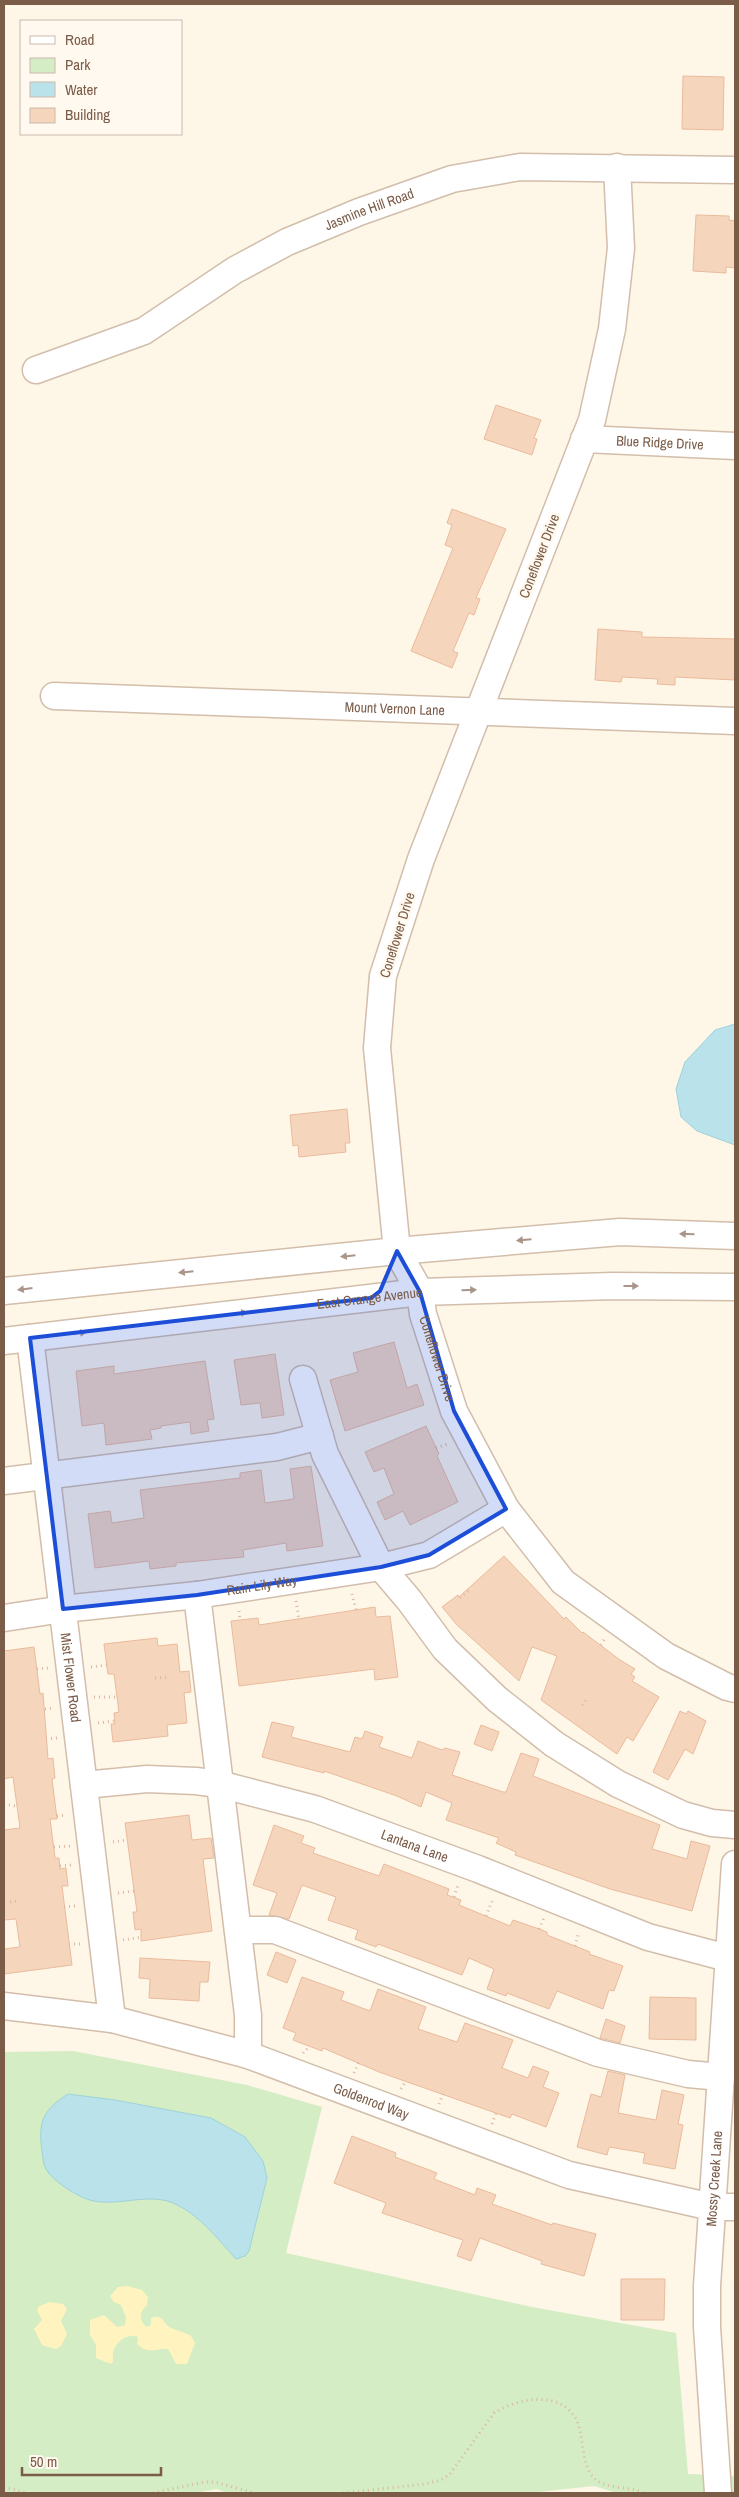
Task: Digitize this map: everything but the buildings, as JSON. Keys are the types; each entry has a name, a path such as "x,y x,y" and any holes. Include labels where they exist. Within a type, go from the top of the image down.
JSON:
{"street":[{"name":"Jasmine Hill Road","path":"36,370 144,331 171,315 235,270 286,242 359,212 452,179 520,167 735,170"},
{"name":"Coneflower Drive","path":"617,167 621,248 612,329 600,390 584,439 421,860 383,976 377,1048 397,1251 420,1292 423,1314 454,1412 506,1509 564,1582 666,1656 727,1687 735,1689"},
{"name":"Blue Ridge Drive","path":"584,439 735,446"},
{"name":"Mount Vernon Lane","path":"54,696 735,721"},
{"path":"4,1292 397,1251 620,1232 735,1236"},
{"path":"371,1298 380,1291 397,1251"},
{"name":"East Orange Avenue","path":"4,1341 420,1292 613,1286 735,1287"},
{"name":"Mist Flower Road","path":"30,1338 112,2018"},
{"path":"302,1380 326,1454 381,1567 409,1600 445,1649 497,1699 554,1744 618,1784 683,1815 712,1823 735,1825"},
{"path":"4,1481 277,1446 320,1436"},
{"name":"Rain Lily Way","path":"4,1618 63,1609 197,1595 381,1567 429,1555 506,1509"},
{"path":"197,1595 248,2015 248,2054"},
{"name":"Lantana Lane","path":"84,1785 147,1779 219,1784 315,1809 478,1869 648,1937 732,1960"},
{"name":"Mossy Creek Lane","path":"718,2493 707,2327 724,2207 721,2077 732,1960 735,1864"},
{"path":"238,1930 275,1930 598,2053 688,2074 721,2077"},
{"name":"Goldenrod Way","path":"4,2006 112,2018 248,2054 568,2175 724,2207"}],"path":[{"path":"436,1448 448,1444"},
{"path":"460,1598 469,1590"},
{"path":"352,1594 356,1610"},
{"path":"296,1601 298,1619"},
{"path":"239,1608 240,1620"},
{"path":"600,1645 604,1638"},
{"path":"91,1667 107,1666"},
{"path":"37,1670 48,1668"},
{"path":"155,1678 170,1677"},
{"path":"94,1698 116,1696"},
{"path":"582,1706 587,1699"},
{"path":"45,1709 53,1708"},
{"path":"98,1724 115,1721"},
{"path":"46,1739 57,1738"},
{"path":"4,1804 15,1806"},
{"path":"56,1816 67,1815"},
{"path":"112,1842 127,1840"},
{"path":"54,1847 71,1846"},
{"path":"60,1866 73,1865"},
{"path":"454,1897 458,1885"},
{"path":"118,1893 134,1891"},
{"path":"486,1916 493,1899"},
{"path":"10,1902 17,1901"},
{"path":"64,1907 78,1906"},
{"path":"539,1929 544,1918"},
{"path":"575,1946 579,1932"},
{"path":"123,1940 142,1937"},
{"path":"69,1944 83,1944"},
{"path":"303,2054 310,2046"},
{"path":"354,2074 359,2062"},
{"path":"400,2091 406,2081"},
{"path":"438,2106 443,2094"},
{"path":"492,2127 496,2113"},
{"path":"343,2493 425,2484 441,2480 450,2474 494,2413 505,2406 538,2399 551,2400 564,2408 576,2420 591,2474 601,2483 644,2493"},
{"path":"153,2493 204,2482 215,2482 254,2493"},
{"path":"4,2487 27,2493"}],"highlighted area":[{"path":"397,1251 420,1292 454,1411 506,1509 429,1555 381,1567 197,1595 63,1609 30,1338 371,1298 380,1291"}],"green space":[{"path":"73,2051 247,2085 322,2107 286,2253 532,2307 676,2333 688,2474 735,2476 735,2493 617,2493 594,2486 529,2493 226,2493 217,2489 194,2493 4,2493 4,2052"}],"sand":[{"path":"127,2286 142,2290 148,2297 147,2305 142,2310 141,2316 146,2327 151,2325 151,2318 158,2317 171,2328 191,2336 195,2343 187,2364 176,2364 168,2349 148,2350 141,2347 137,2344 138,2337 134,2336 122,2339 116,2345 111,2364 96,2358 96,2345 90,2335 90,2320 104,2315 117,2327 125,2325 126,2317 121,2305 114,2302 110,2296 118,2287"},
{"path":"50,2302 63,2304 67,2309 61,2321 67,2334 61,2346 56,2349 42,2345 34,2329 42,2320 37,2310 39,2306"}],"water":[{"path":"735,1024 735,1145 697,1131 681,1117 676,1089 685,1062 715,1030"},
{"path":"68,2094 115,2100 211,2118 245,2137 263,2161 267,2178 249,2251 245,2256 236,2259 200,2220 173,2203 151,2199 116,2202 93,2201 72,2192 53,2178 46,2169 44,2162 41,2141 42,2124 44,2117 53,2105"}]}
